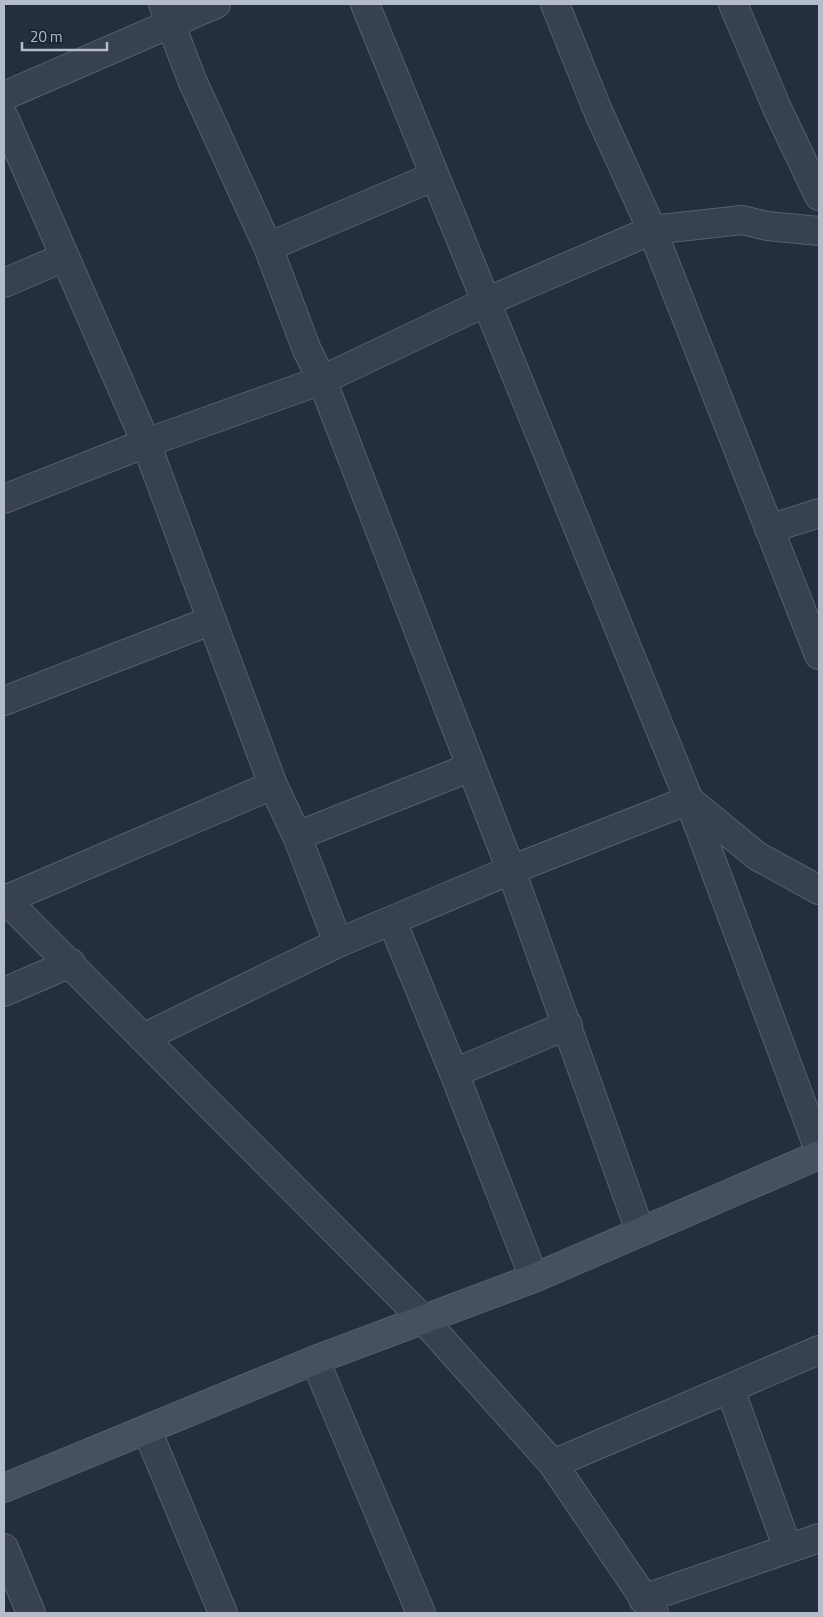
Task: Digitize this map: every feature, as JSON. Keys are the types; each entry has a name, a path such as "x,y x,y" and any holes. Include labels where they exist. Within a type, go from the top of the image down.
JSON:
{"street":[{"path":"4,96 167,14 216,4"},
{"path":"365,4 690,800 819,1150"},
{"path":"555,4 598,111 652,230 769,529 810,618 819,655"},
{"path":"732,4 777,108 819,196"},
{"path":"167,14 192,80 268,247 308,350 322,380 511,870 568,1025 640,1231"},
{"path":"4,117 146,443 210,620 273,785 296,836 338,942"},
{"path":"268,247 435,176"},
{"path":"4,499 146,443 322,380 486,302 652,230 742,220 767,226 819,231"},
{"path":"4,283 65,257"},
{"path":"769,529 819,513"},
{"path":"4,701 210,620"},
{"path":"296,836 472,767"},
{"path":"273,785 5,899 71,963 143,1038 423,1319 554,1464 648,1606 819,1538"},
{"path":"143,1038 338,942 392,922 511,870 690,800"},
{"path":"690,800 757,856 819,890"},
{"path":"392,922 454,1073 534,1278"},
{"path":"4,992 71,963"},
{"path":"454,1073 568,1025"},
{"path":"4,1488 315,1360 534,1278 819,1155"},
{"path":"554,1464 819,1350"},
{"path":"315,1360 421,1613"},
{"path":"730,1389 788,1549"},
{"path":"147,1430 223,1613"},
{"path":"4,1548 31,1613"}]}
